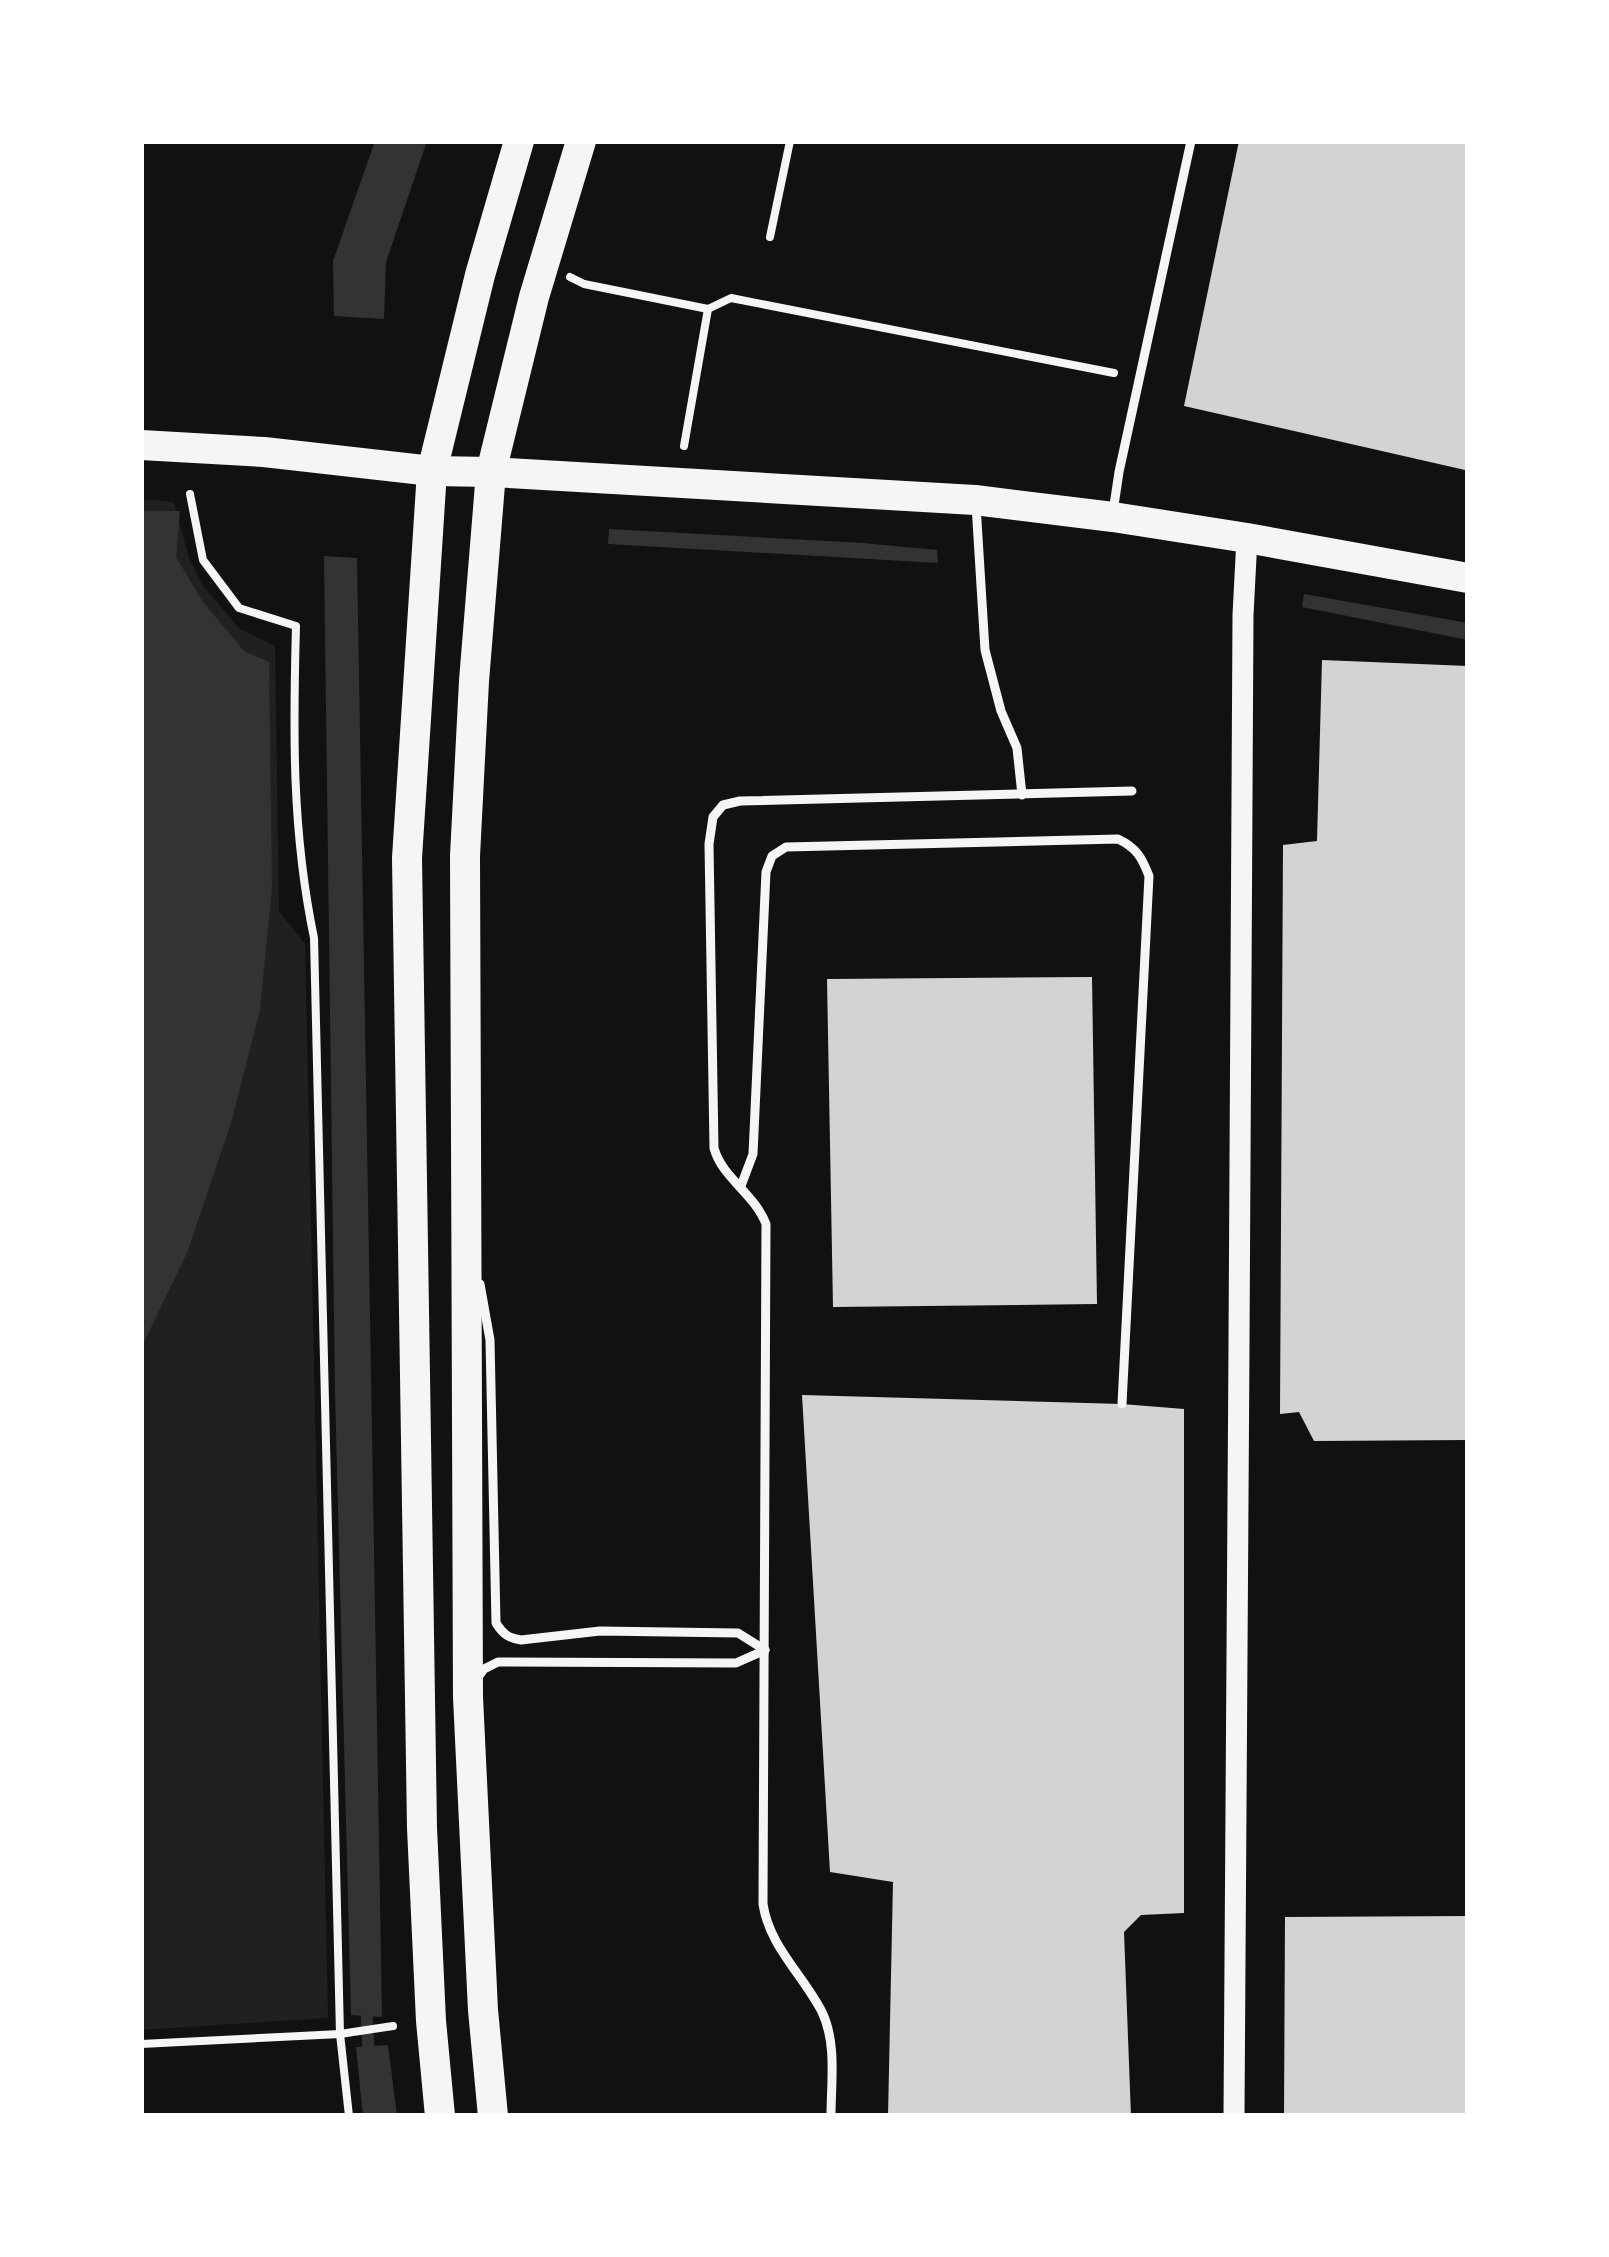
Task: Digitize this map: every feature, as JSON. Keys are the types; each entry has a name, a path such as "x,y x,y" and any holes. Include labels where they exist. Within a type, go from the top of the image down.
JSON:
{"main road":[{"path":"440,2116 422,1828 407,858 432,471 519,141"},
{"path":"493,2116 480,1963 468,1697 465,856 490,472 534,297 581,141"},
{"path":"141,445 264,452 432,471 975,500 1247,538 1468,578"}],"street":[{"path":"1234,2116 1238,1190 1247,538"}],"lane":[{"path":"1113,517 1191,141"},
{"path":"975,500 986,650 1001,711 1017,748 1022,795"},
{"path":"831,2116 830,2034 823,2014 765,1922 763,1904 766,1224 760,1208 717,1161 714,1148 709,844 713,817 723,805 740,801 1132,790"},
{"path":"741,1186 753,1154 766,872 772,856 786,847 1118,839 1131,845 1141,855 1149,876 1122,1404"},
{"path":"467,1208 490,1340 496,1623 502,1633 521,1640 600,1631 738,1634 765,1650"},
{"path":"468,1697 484,1669 498,1662 736,1663 765,1650"}],"path":[{"path":"770,237 790,141"},
{"path":"569,277 708,310 731,298 1114,373"},
{"path":"684,446 708,310"},
{"path":"190,494 203,560 239,608 296,626 293,742 301,877 314,938 340,2035 349,2116"},
{"path":"141,2044 340,2035 393,2026"}],"shaded area":[{"path":"375,141 427,141 386,262 384,319 334,316 333,261"},
{"path":"141,499 174,502 189,558 203,586 240,629 275,646 279,911 305,944 328,2018 141,2030"},
{"path":"141,511 180,511 176,557 203,602 244,651 269,662 272,887 260,1010 231,1123 187,1253 141,1348"},
{"path":"609,529 937,550 938,563 608,544"},
{"path":"324,556 357,558 382,2017 351,2015 335,1393"},
{"path":"1304,594 1468,623 1468,640 1302,607"},
{"path":"388,2045 397,2116 363,2116 356,2047"}],"building":[{"path":"1239,141 1468,141 1465,470 1184,406"},
{"path":"1322,660 1468,666 1468,1440 1314,1441 1299,1412 1280,1414 1283,845 1317,841"},
{"path":"1092,977 1097,1304 833,1307 827,979"},
{"path":"802,1395 1184,1409 1184,1913 1141,1915 1124,1932 1131,2116 888,2116 893,1882 830,1872"},
{"path":"1468,1916 1468,2116 1284,2116 1285,1917"}],"waterway":[{"path":"366,2004 369,2061"}]}
